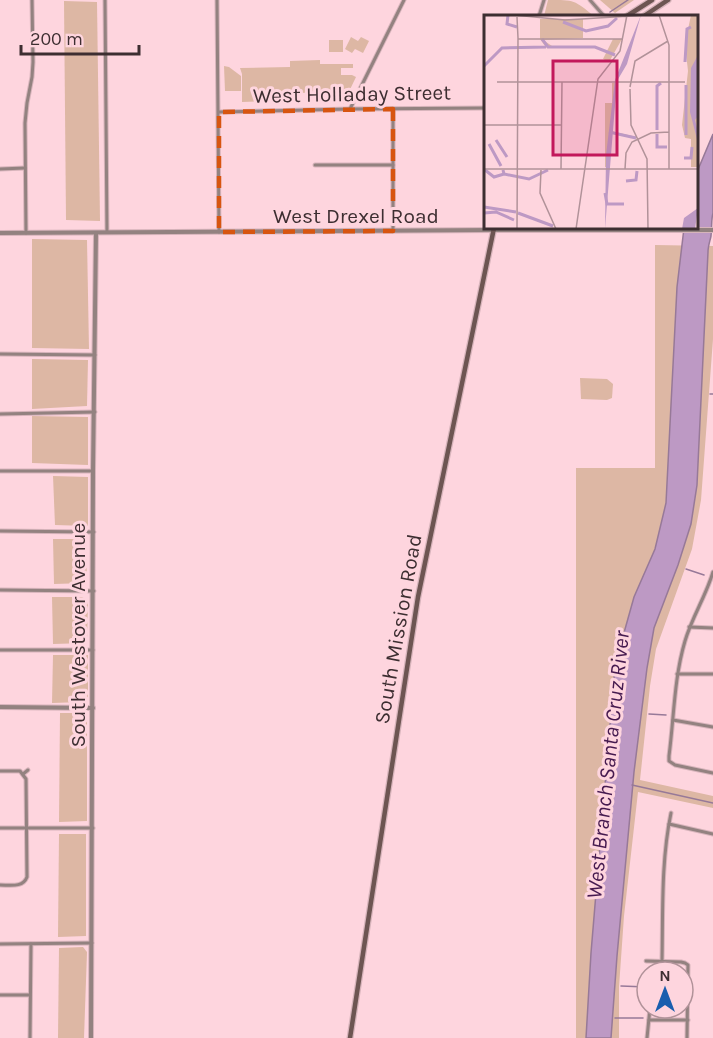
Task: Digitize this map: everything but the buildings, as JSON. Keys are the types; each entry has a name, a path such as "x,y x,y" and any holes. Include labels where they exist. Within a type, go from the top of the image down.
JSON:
{"main road":[{"path":"629,15 652,0"},
{"path":"646,15 668,0"},
{"name":"South Mission Road","path":"350,1038 418,597 494,230"}],"street":[{"path":"26,233 25,123 33,62 32,0"},
{"path":"105,0 107,233"},
{"path":"217,0 219,232"},
{"path":"350,109 404,0"},
{"path":"540,15 544,0"},
{"path":"590,0 603,15"},
{"name":"West Holladay Street","path":"219,112 484,108"},
{"path":"393,109 393,231"},
{"path":"315,165 393,165"},
{"path":"0,169 25,168"},
{"name":"West Drexel Road","path":"0,233 484,229"},
{"name":"West Drexel Road","path":"698,230 713,230"},
{"name":"South Westover Avenue","path":"91,1038 96,233"},
{"path":"0,354 95,355"},
{"path":"0,414 95,412"},
{"path":"0,471 93,471"},
{"path":"0,531 94,532"},
{"path":"713,572 712,582 689,627 677,674 669,756 670,762 675,765 713,773"},
{"path":"0,590 94,591"},
{"path":"689,627 713,628"},
{"path":"0,650 93,651"},
{"path":"677,674 713,674"},
{"path":"0,707 93,708"},
{"path":"673,720 713,727"},
{"path":"23,774 28,770"},
{"path":"0,771 18,771 26,779 27,879 18,885 0,885"},
{"path":"662,960 665,845 671,813"},
{"path":"669,824 713,834"},
{"path":"0,828 93,828"},
{"path":"24,882 27,886"},
{"path":"0,944 92,943"},
{"path":"30,1038 31,944"},
{"path":"0,995 29,995"},
{"path":"647,1038 649,1020"},
{"path":"687,1038 688,1020"}],"highlighted area":[{"path":"393,109 393,231 219,232 219,112"}],"shaded area":[{"path":"548,0 564,0 574,2 593,15 544,15"},
{"path":"600,0 634,0 615,13"},
{"path":"64,1 97,2 100,221 66,220"},
{"path":"351,37 358,41 361,37 369,41 363,53 355,49 352,53 345,49"},
{"path":"329,40 343,40 343,52 329,52"},
{"path":"320,60 320,64 353,64 353,68 341,68 341,75 356,77 343,104 342,92 294,93 294,100 242,102 240,68 290,67 290,61"},
{"path":"224,66 241,76 241,91 225,91"},
{"path":"32,239 87,240 89,349 32,348"},
{"path":"655,245 713,246 713,339 701,500 692,549 656,649 640,780 713,796 713,808 638,792 624,916 619,987 619,1038 576,1038 576,468 655,468"},
{"path":"32,359 88,360 87,406 32,409"},
{"path":"580,378 607,379 613,384 612,398 607,400 581,399"},
{"path":"32,416 88,417 88,465 32,463"},
{"path":"53,476 88,477 88,526 55,525"},
{"path":"53,539 86,539 87,583 54,584"},
{"path":"52,597 82,597 88,601 87,643 53,644"},
{"path":"53,655 88,655 88,697 83,702 52,703"},
{"path":"60,713 87,713 87,821 59,822"},
{"path":"59,834 86,834 86,936 58,937"},
{"path":"83,947 87,952 84,1038 58,1038 59,948"}],"water":[{"name":"West Branch Santa Cruz River","path":"713,134 713,213 708,250 697,485 691,524 654,628 647,668 634,772 611,1038 586,1038 615,665 634,597 655,549 666,503 677,287 684,230 698,230 698,170"}],"waterway":[{"path":"610,12 628,0"},
{"path":"686,569 704,575"},
{"path":"649,714 666,715"},
{"path":"632,785 713,803"},
{"path":"621,986 635,987"},
{"path":"615,1018 635,1018"}]}
